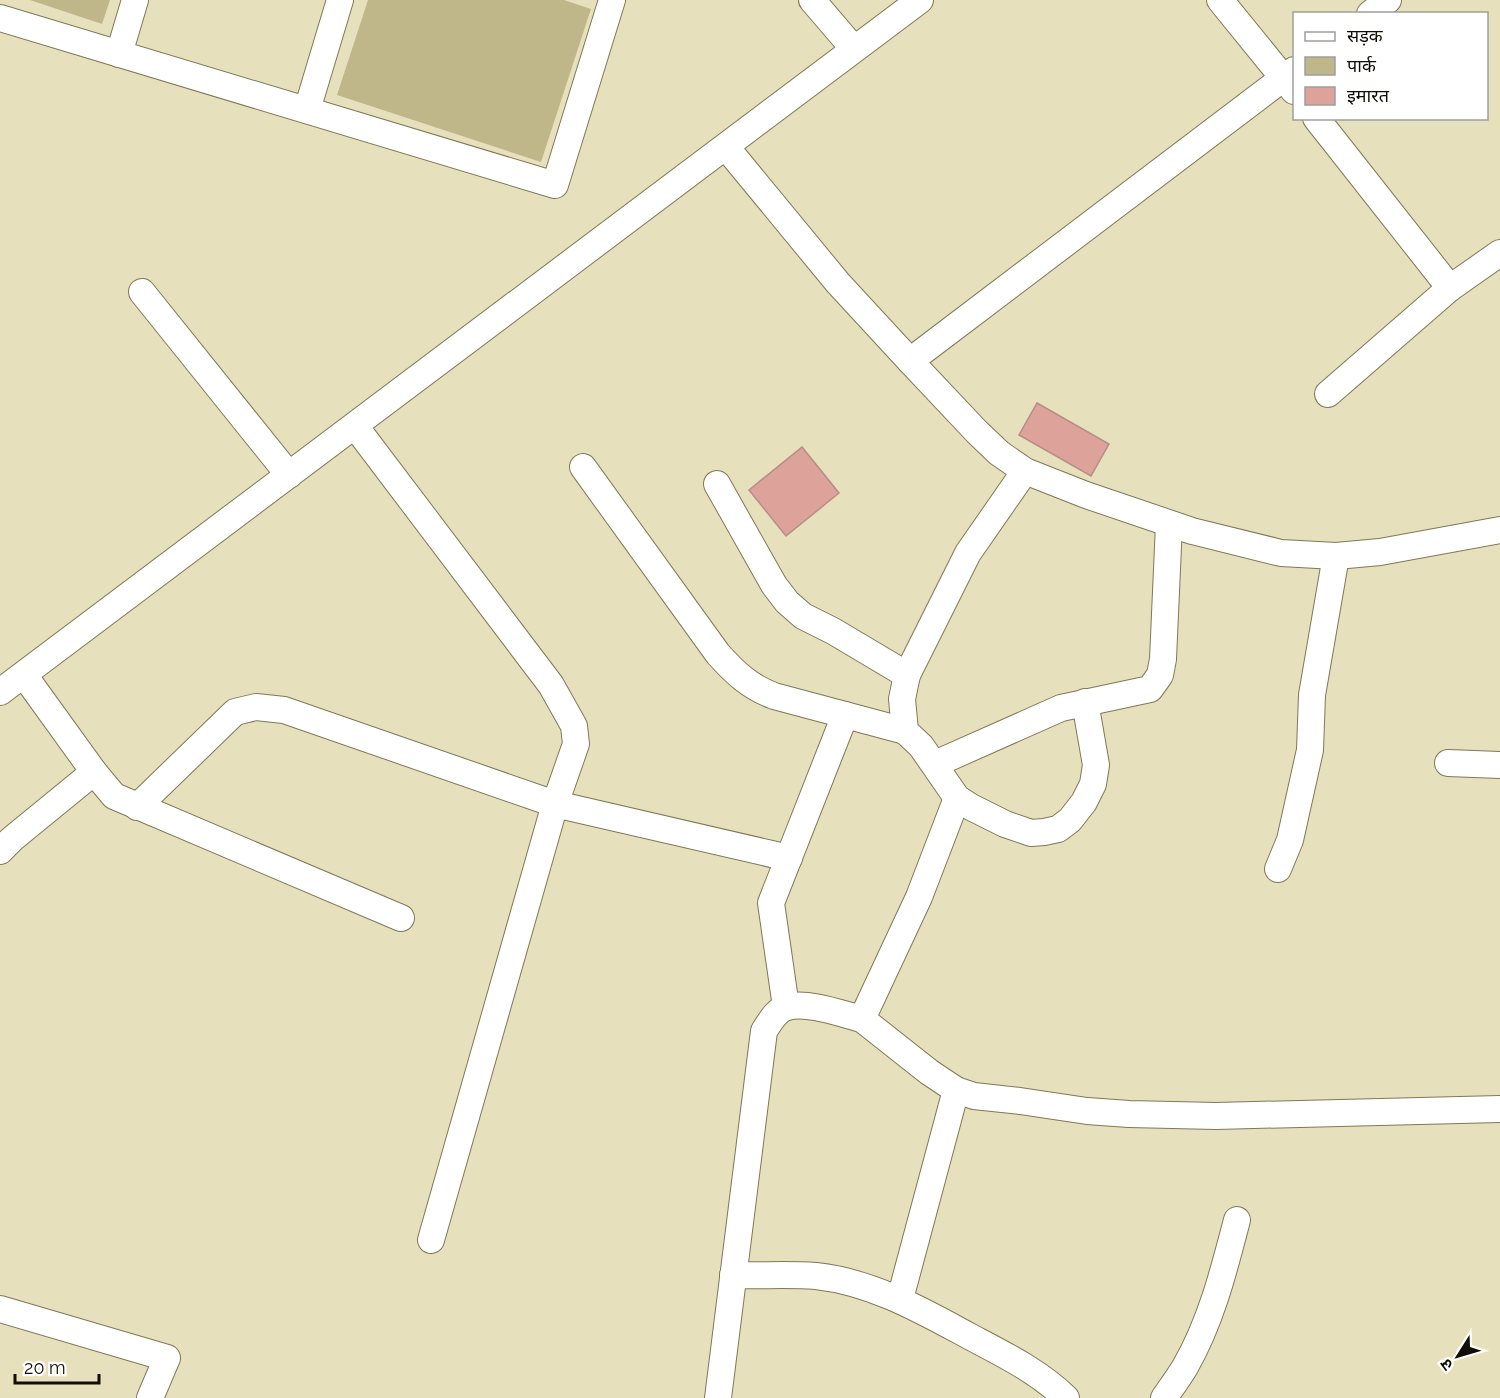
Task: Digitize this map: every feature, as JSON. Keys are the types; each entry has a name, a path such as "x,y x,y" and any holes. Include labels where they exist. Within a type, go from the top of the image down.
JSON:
{"street":[{"path":"119,54 135,0"},
{"path":"307,110 340,0"},
{"path":"0,18 555,184 612,0"},
{"path":"812,0 854,49"},
{"path":"0,692 920,0"},
{"path":"910,361 1291,80 1221,0"},
{"path":"1373,12 1388,0"},
{"path":"1318,120 1450,288"},
{"path":"726,147 838,282 910,361 977,432 999,453 1025,471 1169,524 1281,553 1336,556 1380,552 1500,530"},
{"path":"1328,394 1450,288 1500,253"},
{"path":"142,292 289,475"},
{"path":"354,426 551,685 574,726 576,744 555,804 430,1240"},
{"path":"583,467 718,654 735,673 765,693 905,730 921,746 957,798 992,818 1031,833 1058,829 1070,820 1084,802 1093,784 1096,765 1085,702"},
{"path":"905,730 902,699 907,675 968,553 1025,471"},
{"path":"717,484 774,585 787,602 803,616 907,675"},
{"path":"934,764 1039,717 1085,702 1150,689 1160,675 1163,659 1169,524"},
{"path":"1278,869 1290,840 1310,750 1312,695 1336,556"},
{"path":"24,675 114,796 401,918"},
{"path":"137,807 235,712 256,707 284,710 555,804 789,858"},
{"path":"786,1007 771,903 845,715"},
{"path":"1448,763 1500,765"},
{"path":"0,851 94,772"},
{"path":"862,1019 919,897 957,798"},
{"path":"718,1398 764,1031 774,1016 786,1007 802,1006 862,1019 929,1072 956,1090 974,1096 1129,1114 1216,1116 1500,1109"},
{"path":"900,1299 956,1090"},
{"path":"1164,1398 1185,1367 1199,1337 1219,1283 1237,1220"},
{"path":"733,1275 815,1276 841,1281 900,1299 1016,1361 1054,1386 1066,1398"},
{"path":"0,1309 167,1358 150,1398"}],"green space":[{"path":"30,0 110,0 102,24"},
{"path":"368,0 564,0 591,9 541,162 337,95"}],"building":[{"path":"1037,403 1109,444 1091,476 1019,435"},
{"path":"802,447 839,493 786,536 749,490"}]}
